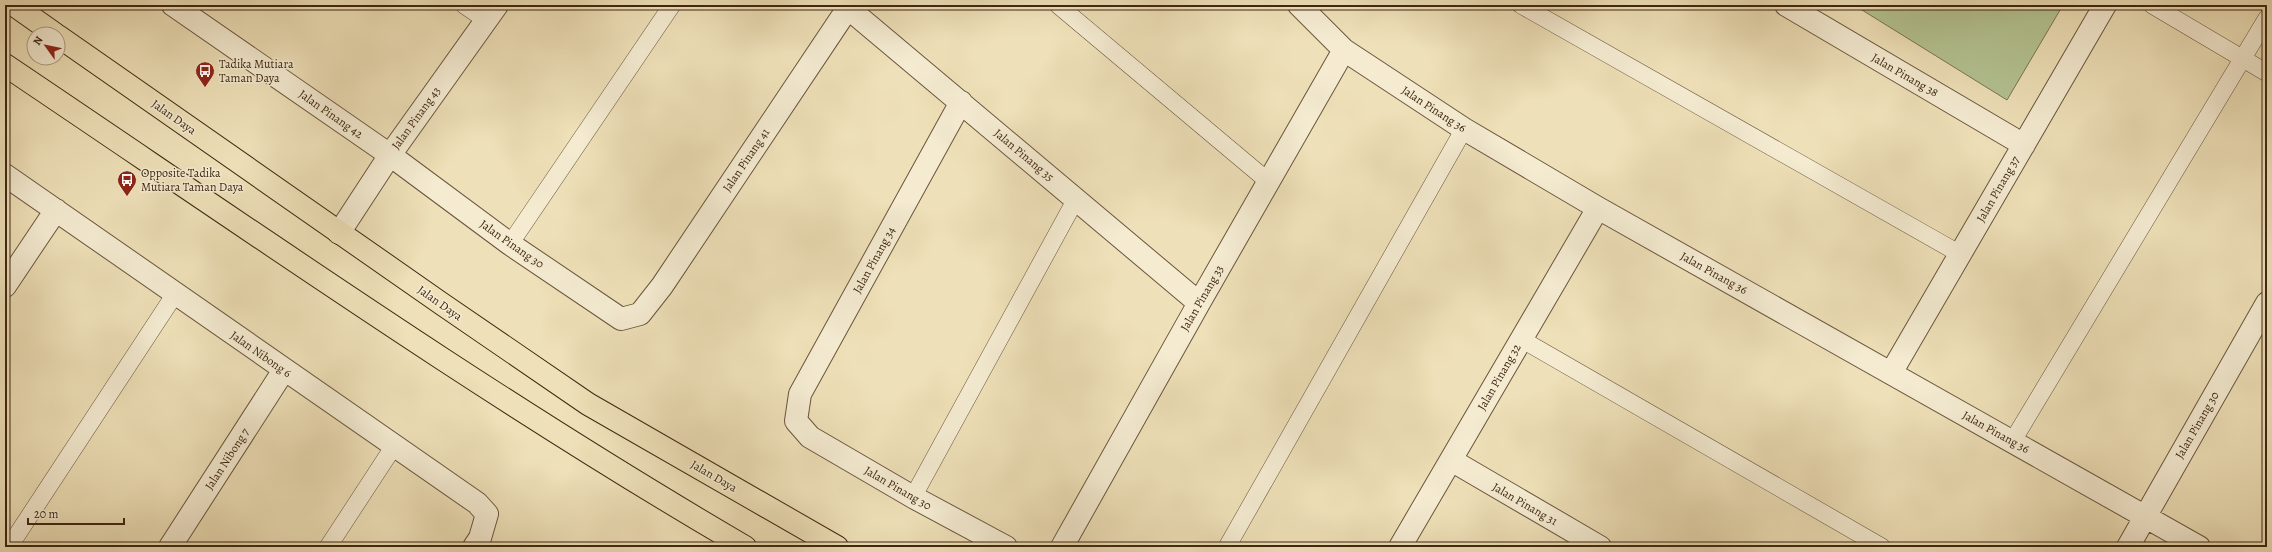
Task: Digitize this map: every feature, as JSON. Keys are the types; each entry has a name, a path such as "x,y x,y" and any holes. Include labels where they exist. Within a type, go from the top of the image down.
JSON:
{"main road":[{"path":"14,5 44,26"},
{"name":"Jalan Daya","path":"66,42 339,233 588,404 837,547"},
{"path":"5,66 422,345 658,497 745,547"}],"street":[{"name":"Jalan Pinang 42","path":"173,5 390,155"},
{"name":"Jalan Pinang 36","path":"1299,5 1344,50 1464,129 1598,208 2200,547"},
{"name":"Jalan Pinang 38","path":"1786,5 2024,145"},
{"name":"Jalan Pinang 37","path":"1891,373 2105,5"},
{"name":"Jalan Pinang 35","path":"849,7 1199,303"},
{"name":"Jalan Pinang 41","path":"640,314 662,286 849,7"},
{"name":"Jalan Pinang 43","path":"339,233 390,155 492,13"},
{"name":"Jalan Pinang 33","path":"1062,547 1199,303 1344,50"},
{"name":"Jalan Pinang 34","path":"796,421 800,394 961,102"},
{"name":"Jalan Pinang 30","path":"390,155 510,244 621,319 640,314"},
{"name":"Jalan Nibong 6","path":"5,175 284,370 478,503 487,514 480,538 474,547"},
{"name":"Jalan Pinang 32","path":"1400,547 1598,208"},
{"path":"5,286 56,210"},
{"name":"Jalan Pinang 30","path":"2128,547 2267,303"},
{"name":"Jalan Nibong 7","path":"170,547 284,370"},
{"name":"Jalan Pinang 30","path":"796,421 810,437 913,497 1006,547"},
{"name":"Jalan Pinang 31","path":"1451,460 1600,547"}],"lane":[{"path":"464,5 492,13"},
{"path":"510,244 672,5"},
{"path":"1058,5 1269,182"},
{"path":"1521,5 1960,254"},
{"path":"2152,5 2267,73"},
{"path":"2012,442 2267,18"},
{"path":"1228,547 1464,129"},
{"path":"913,497 1076,199"},
{"path":"9,547 175,294"},
{"path":"1521,339 1882,547"},
{"path":"328,547 394,446"}],"green space":[{"path":"1854,5 2063,5 2007,100"}],"place":[{"name":"Tadika Mutiara Taman Daya","path":"205,88"},
{"name":"Opposite Tadika Mutiara Taman Daya","path":"127,197"}]}
